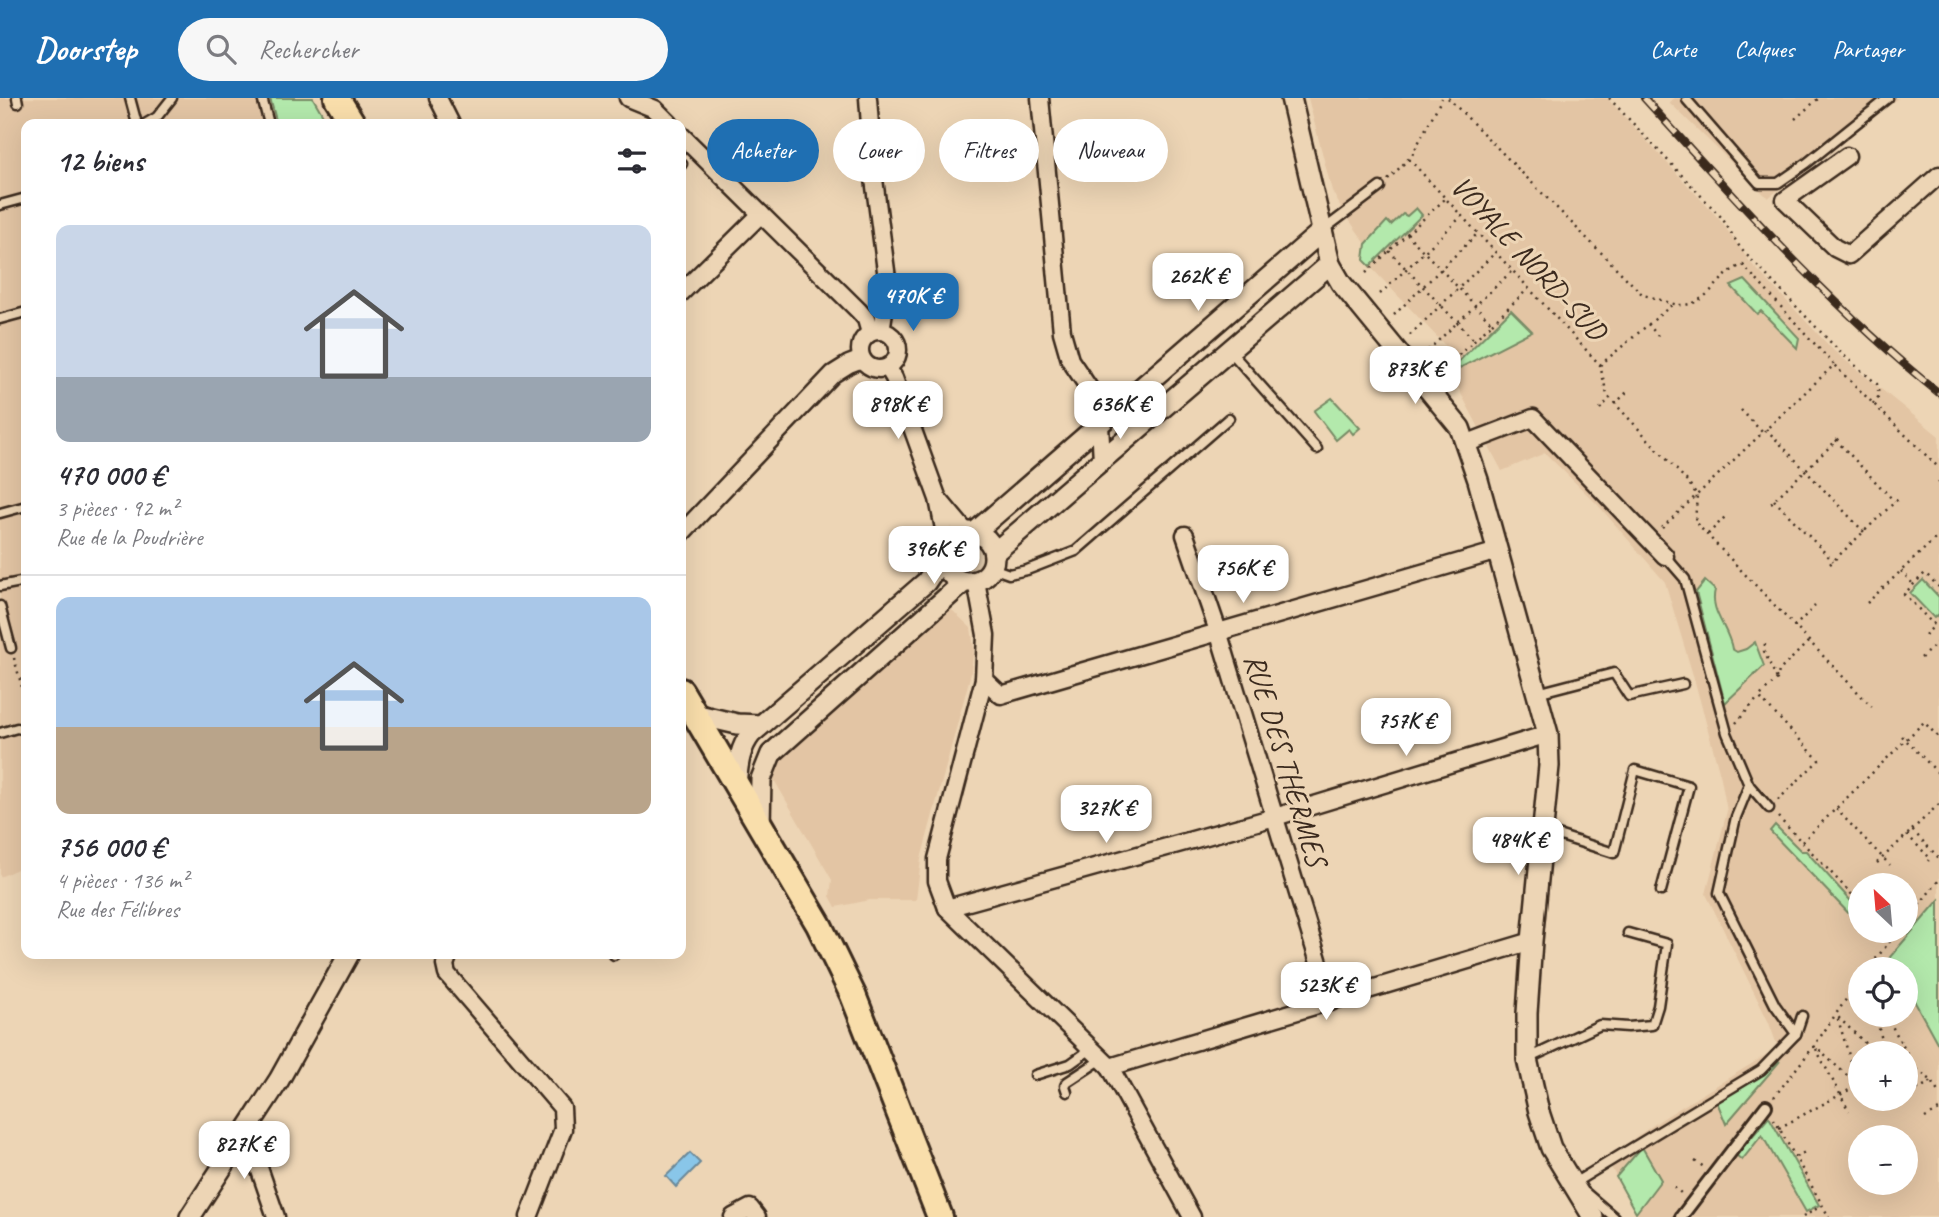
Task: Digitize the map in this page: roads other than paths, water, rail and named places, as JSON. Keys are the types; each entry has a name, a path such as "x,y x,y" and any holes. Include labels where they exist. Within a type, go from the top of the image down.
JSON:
{"main road":[{"path":"337,98 349,119"},
{"path":"686,700 819,925 853,995 940,1217"}],"street":[{"path":"438,98 448,119"},
{"path":"628,98 655,109 665,119"},
{"path":"868,98 874,179 888,286 875,332"},
{"path":"1040,98 1062,332 1070,360 1093,394 1101,423 1102,460"},
{"path":"1291,98 1330,264 1348,291 1460,428 1478,480 1537,692 1548,734 1549,766 1532,941 1527,1059 1539,1112 1551,1148 1593,1217"},
{"path":"686,140 859,311 875,332"},
{"path":"1847,156 1785,200 1835,248 1849,256 1939,175"},
{"path":"686,288 761,214"},
{"path":"736,784 739,757 745,741 926,582 955,536 970,532 1130,399 1321,232"},
{"path":"712,744 739,757 757,758 771,754 970,582 982,578 993,560 1102,460 1330,264"},
{"path":"875,332 892,335 898,346 897,358 883,370 870,368 862,359 860,348 865,337 875,332"},
{"path":"686,529 833,374 862,359"},
{"path":"888,368 938,499 949,572 970,582 986,635 984,678 937,859 937,880 947,908 1101,1058 1192,1217"},
{"path":"1093,394 1130,399"},
{"path":"1465,444 1533,418 1665,556"},
{"path":"938,499 970,532 984,537 993,560"},
{"name":"RUE DES THERMES","path":"1185,535 1218,631 1331,1002"},
{"path":"974,717 1001,695 1498,551"},
{"path":"984,678 1001,695"},
{"path":"694,714 737,724 761,725"},
{"path":"947,908 1275,817 1548,734"},
{"path":"760,825 761,779 771,754"},
{"path":"1101,1058 1331,1002 1532,941"},
{"path":"190,1217 247,1133 346,959"},
{"path":"447,959 445,965 447,974 562,1108 563,1129 529,1217"},
{"path":"1681,1217 1770,1107"},
{"path":"247,1133 276,1217"},
{"path":"1710,1180 1721,1188"},
{"path":"733,1217 750,1208 757,1217"}],"lane":[{"path":"130,98 136,119"},
{"path":"154,119 172,98"},
{"path":"262,98 268,119"},
{"path":"1687,100 1759,183 1778,183 1888,98"},
{"path":"1321,232 1380,187"},
{"path":"0,205 21,199"},
{"path":"0,319 21,313"},
{"path":"1230,350 1317,449"},
{"path":"993,560 1009,574 1076,551 1229,418"},
{"path":"0,513 21,507"},
{"path":"1665,556 1685,579 1727,733 1749,785 1769,808"},
{"path":"0,586 21,582"},
{"path":"0,606 11,648"},
{"path":"1537,692 1614,673 1629,696 1683,684"},
{"path":"0,733 21,729"},
{"path":"1542,830 1614,853 1635,770 1689,786 1661,891"},
{"path":"1749,785 1736,817 1719,893 1774,1005 1796,1034"},
{"path":"1527,1059 1600,1025 1652,1025 1658,1006 1667,944 1628,933"},
{"path":"1614,1217 1574,1183 1761,1070 1796,1034 1802,1016"},
{"path":"1035,1075 1101,1058"},
{"path":"1067,1092 1067,1082 1101,1058"}],"water":[{"path":"690,1153 700,1163 676,1187 666,1176"}],"railway":[{"path":"1644,98 1823,289 1899,360 1939,393"}]}
